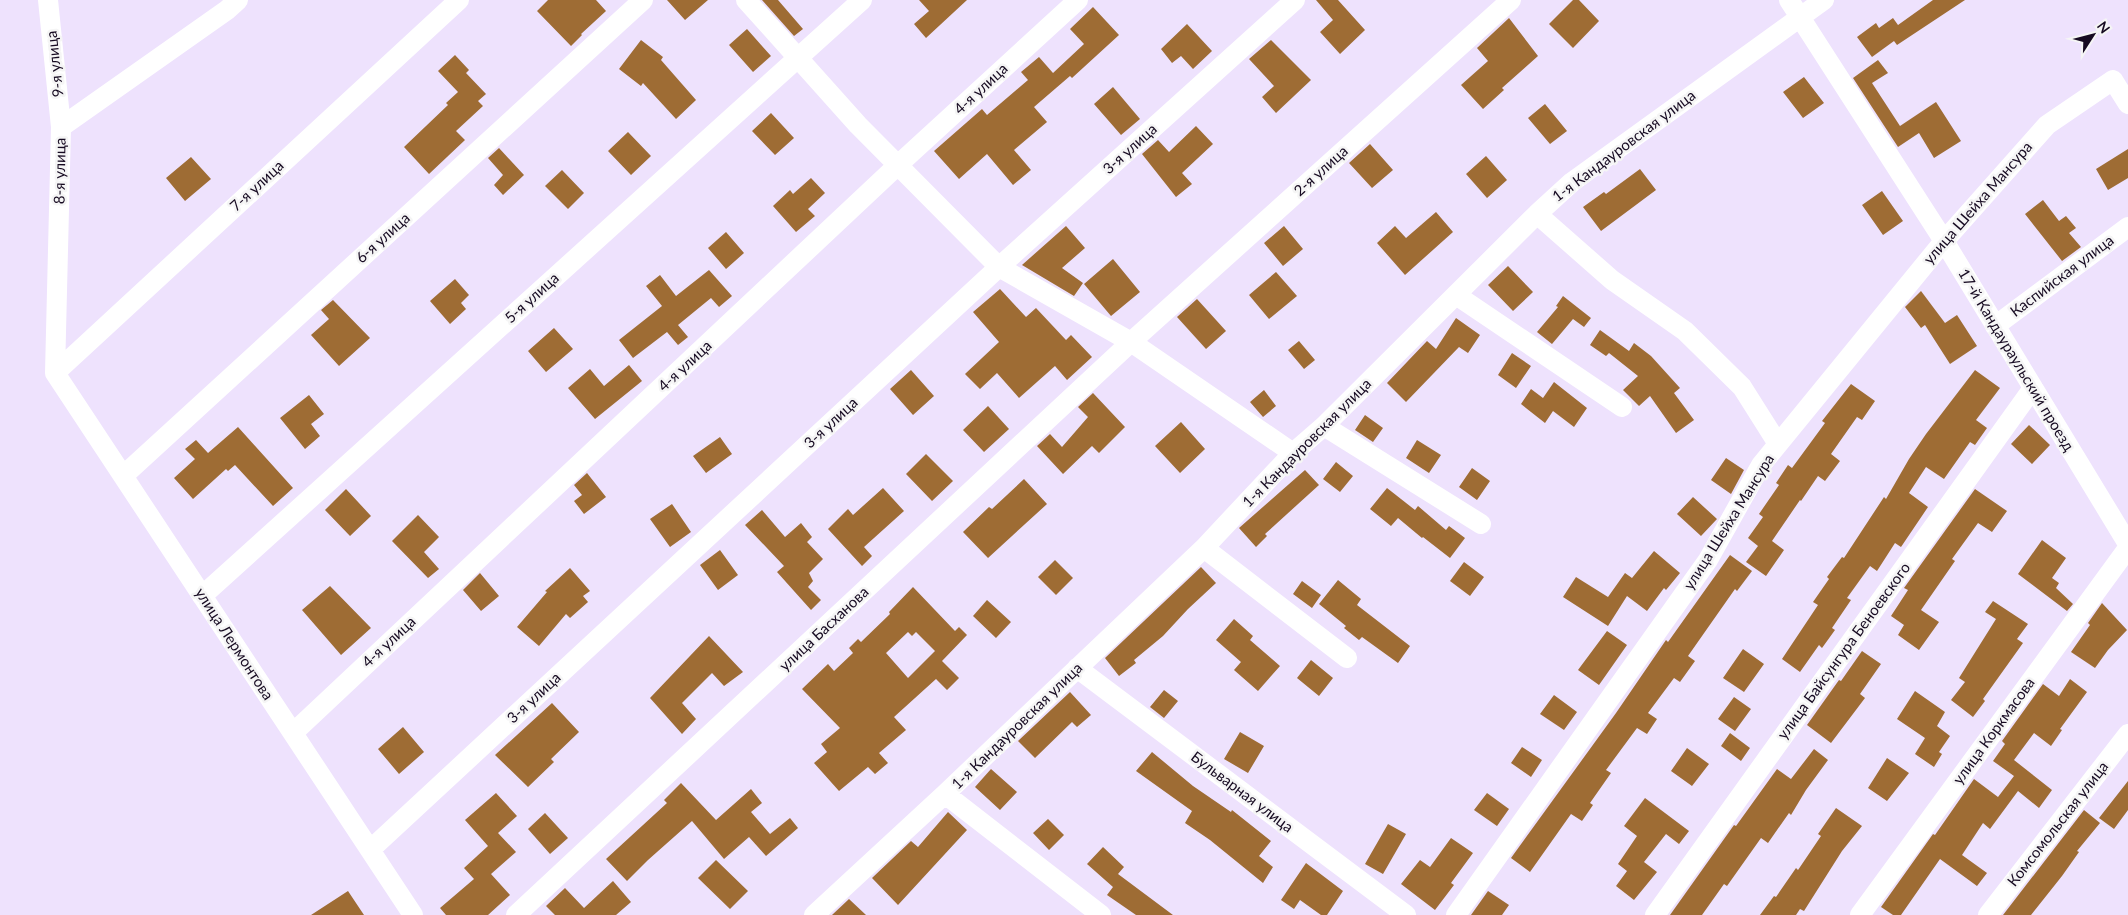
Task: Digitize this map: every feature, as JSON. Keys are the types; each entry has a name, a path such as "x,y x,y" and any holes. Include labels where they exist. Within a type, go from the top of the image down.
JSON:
{"street":[{"name":"9-я улица","path":"48,0 61,127"},
{"name":"8-я улица","path":"55,373 61,127 227,10 238,0"},
{"name":"7-я улица","path":"55,373 459,0"},
{"name":"6-я улица","path":"123,476 643,0"},
{"path":"746,0 858,125 899,164 999,267 1131,342 1293,453"},
{"name":"5-я улица","path":"202,596 862,0"},
{"name":"4-я улица","path":"293,733 899,164 1078,0"},
{"name":"3-я улица","path":"370,850 999,267 1295,0"},
{"name":"2-я улица","path":"1131,342 1511,0"},
{"name":"17-й Кандаураульский проезд","path":"1789,0 1944,241 2128,544"},
{"name":"1-я Кандауровская улица","path":"814,915 945,794 1204,548 1293,453 1324,426 1537,214 1572,182 1824,0"},
{"name":"улица Шейха Мансура","path":"1456,915 1708,560 1761,465 1944,241 2047,125 2113,80 2128,104"},
{"path":"1537,214 1612,280 1685,331 1742,387 1778,444"},
{"name":"Каспийская улица","path":"1995,326 2128,226"},
{"path":"1456,295 1622,407"},
{"name":"улица Басханова","path":"516,915 1131,342"},
{"name":"улица Лермонтова","path":"55,373 413,915"},
{"name":"улица Байсунгура Беноевского","path":"1654,915 2033,388"},
{"path":"1324,426 1481,524"},
{"path":"1204,548 1347,658"},
{"name":"улица Коркмасова","path":"1860,915 2128,548"},
{"name":"Бульварная улица","path":"1077,668 1406,915"},
{"name":"Комсомольская улица","path":"1988,915 2128,734"},
{"path":"945,794 1100,915"}],"building":[{"path":"548,0 596,0 606,11 571,46 537,11"},
{"path":"667,0 708,0 685,20"},
{"path":"762,0 778,0 803,29 794,36"},
{"path":"919,0 967,0 926,38 914,24 929,11"},
{"path":"1316,0 1338,0 1365,30 1340,54 1320,32 1333,20"},
{"path":"1573,0 1579,0 1599,21 1573,48 1549,24"},
{"path":"1933,0 1965,0 1897,45 1894,41 1872,57 1857,37 1876,23 1879,28 1893,18 1898,25"},
{"path":"1093,7 1119,35 1072,78 1070,76 1034,107 1047,122 1014,150 1031,170 1013,185 987,154 959,179 934,151 982,109 987,115 1028,80 1021,72 1039,57 1053,73 1084,44 1070,29"},
{"path":"1509,18 1538,56 1502,88 1504,90 1483,109 1461,85 1488,61 1477,48"},
{"path":"1187,24 1212,51 1193,69 1181,56 1172,63 1161,49"},
{"path":"747,29 771,56 753,72 729,45"},
{"path":"641,40 663,57 661,60 696,100 676,119 643,83 641,86 619,69"},
{"path":"1271,40 1311,80 1276,113 1262,97 1274,86 1249,59"},
{"path":"455,55 469,70 466,73 486,94 478,101 483,106 456,131 465,140 429,174 404,147 448,105 446,103 458,92 438,71"},
{"path":"1878,60 1888,73 1872,83 1900,126 1936,102 1961,141 1934,158 1919,133 1898,147 1853,78"},
{"path":"1804,77 1824,103 1803,118 1783,92"},
{"path":"1113,87 1140,119 1121,135 1094,104"},
{"path":"1545,104 1567,131 1550,144 1528,118"},
{"path":"771,113 794,138 775,155 752,131"},
{"path":"1196,126 1213,144 1182,173 1192,184 1176,197 1142,154 1158,140 1169,152"},
{"path":"628,132 651,156 631,175 608,151"},
{"path":"1370,144 1393,170 1372,188 1349,163"},
{"path":"499,148 524,175 503,195 494,185 503,175 488,158"},
{"path":"2128,149 2128,178 2108,190 2096,169"},
{"path":"1486,156 1507,180 1487,198 1466,174"},
{"path":"191,157 211,179 185,201 166,178"},
{"path":"1640,169 1656,190 1601,231 1583,207 1604,192 1606,194"},
{"path":"562,170 584,193 568,209 545,186"},
{"path":"811,178 825,193 808,209 815,216 796,232 773,206 790,190 793,194"},
{"path":"1882,191 1903,221 1883,235 1862,205"},
{"path":"2043,200 2059,221 2066,216 2076,228 2069,233 2081,247 2062,261 2025,214"},
{"path":"1436,212 1453,232 1405,275 1377,243 1395,226 1406,238"},
{"path":"1066,226 1085,248 1062,268 1083,283 1074,296 1022,265"},
{"path":"1284,226 1303,249 1283,266 1264,243"},
{"path":"726,232 744,253 726,269 708,248"},
{"path":"1113,259 1140,292 1111,316 1084,284"},
{"path":"1508,266 1533,292 1513,311 1488,285"},
{"path":"709,270 732,296 719,307 711,298 678,325 688,337 678,345 667,332 633,358 619,340 662,306 646,286 660,275 676,296"},
{"path":"1276,272 1297,296 1269,319 1249,295"},
{"path":"455,279 469,295 461,303 466,309 450,324 430,301"},
{"path":"1000,289 1026,317 1036,308 1066,340 1071,335 1092,357 1067,380 1055,366 1019,398 997,373 980,389 965,374 999,342 973,312"},
{"path":"1921,291 1945,323 1957,315 1977,346 1950,364 1925,325 1921,328 1905,307"},
{"path":"1563,296 1591,318 1584,327 1573,319 1552,344 1537,332 1558,307 1556,306"},
{"path":"1197,299 1226,331 1206,349 1177,317"},
{"path":"333,300 370,338 339,366 311,335 329,319 321,310"},
{"path":"1456,318 1480,335 1468,353 1459,347 1406,402 1387,383 1427,341 1436,349"},
{"path":"554,328 573,349 546,372 528,351"},
{"path":"1600,330 1629,351 1634,343 1651,356 1680,388 1674,393 1694,420 1676,433 1650,396 1639,406 1623,390 1638,376 1609,353 1606,356 1590,345"},
{"path":"1299,341 1315,360 1304,369 1288,350"},
{"path":"1512,353 1531,366 1516,388 1498,375"},
{"path":"629,365 642,381 595,419 568,388 590,369 604,386"},
{"path":"911,370 934,396 913,415 890,389"},
{"path":"1975,370 2000,388 1976,420 1987,428 1975,445 1970,442 1944,479 1926,467 1909,493 1928,507 1901,547 1895,543 1877,571 1870,566 1847,598 1851,600 1832,628 1835,630 1822,648 1819,645 1800,672 1782,659 1818,605 1813,602 1829,579 1827,577 1842,557 1844,558 1884,497 1886,499 1926,434"},
{"path":"1554,382 1587,408 1574,427 1553,411 1545,423 1521,404 1531,389 1543,398"},
{"path":"1851,384 1875,401 1862,420 1857,417 1831,454 1840,461 1825,481 1818,476 1772,541 1784,550 1766,576 1746,562 1758,546 1748,538 1763,517 1759,514 1779,485 1776,483 1788,465 1792,468 1825,423 1822,421"},
{"path":"1264,390 1276,406 1263,417 1250,402"},
{"path":"1093,393 1125,427 1099,453 1092,446 1063,474 1037,446 1050,434 1062,447 1088,417 1078,407"},
{"path":"309,395 324,414 311,424 320,436 305,449 280,418"},
{"path":"988,406 1009,429 984,452 963,430"},
{"path":"1365,415 1383,428 1373,442 1355,430"},
{"path":"1181,422 1205,449 1180,473 1155,446"},
{"path":"2029,425 2050,445 2032,464 2011,444"},
{"path":"238,427 293,488 273,506 235,465 228,471 226,469 193,499 174,478 195,459 185,449 196,440 208,453"},
{"path":"720,437 732,454 706,473 693,456"},
{"path":"1417,440 1441,455 1429,473 1406,458"},
{"path":"926,454 953,481 932,501 906,474"},
{"path":"1726,458 1744,470 1731,494 1711,480"},
{"path":"1336,462 1353,476 1340,492 1323,479"},
{"path":"1472,468 1490,481 1477,500 1459,487"},
{"path":"1305,470 1319,485 1265,534 1267,536 1256,547 1239,528"},
{"path":"587,473 606,497 584,514 574,501 582,495 574,485"},
{"path":"1024,479 1047,504 988,558 963,532 989,507 992,509"},
{"path":"883,488 904,511 864,547 872,556 862,566 828,529 848,509 853,515"},
{"path":"1387,488 1415,510 1418,506 1446,530 1449,526 1465,538 1450,558 1398,518 1391,526 1370,509"},
{"path":"346,489 371,516 350,536 325,510"},
{"path":"1975,489 2007,511 1992,532 1978,523 1952,559 1955,561 1921,610 1939,622 1919,650 1898,635 1904,625 1891,616 1908,590 1904,588"},
{"path":"1693,497 1717,519 1701,536 1677,514"},
{"path":"672,504 691,532 670,547 650,519"},
{"path":"762,510 785,537 801,523 812,537 807,542 823,559 809,573 813,581 808,587 821,600 811,610 777,572 784,566 745,525"},
{"path":"418,515 439,537 424,552 439,569 428,578 392,541"},
{"path":"2042,540 2066,558 2052,578 2059,583 2056,588 2073,604 2067,611 2018,574"},
{"path":"720,550 738,575 718,590 700,565"},
{"path":"1654,551 1680,573 1666,590 1664,588 1647,611 1627,596 1608,626 1563,597 1576,577 1608,597 1625,573 1632,578"},
{"path":"1730,555 1752,571 1737,591 1735,589 1688,656 1695,661 1680,682 1674,678 1648,713 1657,719 1647,734 1637,728 1606,770 1611,773 1590,803 1593,805 1582,821 1571,814 1530,872 1511,858 1616,713 1666,640 1668,642"},
{"path":"1055,560 1073,578 1056,595 1038,577"},
{"path":"1464,562 1484,577 1470,596 1450,581"},
{"path":"1201,567 1216,583 1163,636 1134,660 1136,663 1119,676 1105,658"},
{"path":"570,568 590,591 583,596 588,602 570,618 566,614 539,646 517,627 547,592 545,591"},
{"path":"480,573 499,596 481,611 463,590"},
{"path":"1338,580 1361,599 1357,605 1410,646 1398,663 1362,637 1359,640 1344,628 1346,626 1319,604"},
{"path":"1302,581 1321,595 1312,608 1293,594"},
{"path":"330,586 371,628 341,655 302,610"},
{"path":"913,587 955,631 959,627 967,635 942,661 959,678 947,690 936,679 894,717 906,730 879,753 888,763 875,774 868,767 839,791 814,763 827,752 821,744 840,728 802,689 828,664 834,671 853,653 849,648 858,639 861,642 890,614 889,612","holes":["908,632 912,636 916,632 935,651 908,678 886,653"]},
{"path":"987,600 1011,622 996,638 973,616"},
{"path":"1993,601 2028,624 2017,639 2023,643 1983,699 1985,701 1973,717 1951,700 1965,682 1959,678 1996,619 1985,612"},
{"path":"2102,603 2127,630 2108,650 2095,668 2071,652 2090,625 2088,623"},
{"path":"1234,619 1253,636 1250,640 1280,666 1258,691 1234,670 1241,662 1216,640"},
{"path":"1607,631 1627,645 1599,685 1578,670"},
{"path":"709,636 743,672 724,686 712,673 682,703 696,719 682,734 650,698"},
{"path":"1743,649 1764,664 1744,692 1723,678"},
{"path":"1862,651 1881,664 1860,694 1865,698 1831,743 1807,725"},
{"path":"1311,660 1333,678 1319,696 1297,678"},
{"path":"2070,679 2087,692 2060,729 2062,730 2051,746 2034,733 2014,760 2052,790 2039,808 2018,791 1990,829 1983,823 1962,855 1987,873 1977,886 1940,859 1901,915 1893,915 1881,907 1974,779 1998,797 2014,776 1993,761 2005,744 2002,741 2043,684 2059,696"},
{"path":"1164,690 1178,701 1164,718 1150,707"},
{"path":"1915,691 1945,712 1937,726 1950,736 1939,752 1942,754 1934,767 1915,754 1925,738 1897,719"},
{"path":"1070,692 1091,715 1077,727 1072,722 1035,758 1018,741"},
{"path":"1554,695 1577,712 1564,730 1540,714"},
{"path":"1734,697 1751,709 1735,731 1718,719"},
{"path":"552,703 579,732 551,759 554,762 528,787 495,755"},
{"path":"403,727 424,752 399,774 378,749"},
{"path":"1240,732 1264,746 1248,773 1224,759"},
{"path":"1730,733 1750,748 1741,761 1721,746"},
{"path":"1522,747 1542,760 1531,777 1511,763"},
{"path":"1687,748 1709,764 1692,786 1671,771"},
{"path":"1814,749 1828,760 1806,790 1791,815 1789,813 1768,843 1761,838 1727,886 1724,884 1702,915 1670,915 1734,825 1736,826 1777,769 1791,779"},
{"path":"1152,752 1193,786 1231,812 1232,810 1271,841 1259,856 1273,867 1263,883 1210,840 1185,823 1192,811 1136,771"},
{"path":"1887,758 1909,773 1887,801 1868,788"},
{"path":"991,769 1017,792 1000,810 975,787"},
{"path":"2128,781 2128,810 2114,829 2099,818"},
{"path":"681,783 716,820 751,789 762,803 751,812 770,834 790,818 798,828 766,856 749,837 724,859 692,821 627,881 606,859 667,803 664,800"},
{"path":"496,793 517,816 498,833 516,852 491,874 510,895 488,915 446,915 440,908 474,879 464,868 488,846 465,820"},
{"path":"1487,793 1509,809 1497,826 1474,810"},
{"path":"1645,798 1689,831 1679,844 1666,834 1644,862 1657,872 1634,900 1616,886 1627,871 1618,864 1637,836 1624,826"},
{"path":"1836,808 1862,826 1842,851 1804,911 1800,909 1796,915 1760,915 1774,896 1776,897 1796,868 1798,870 1821,836 1818,834"},
{"path":"2084,810 2100,823 2077,851 2079,852 2062,876 2031,915 2003,915"},
{"path":"948,812 967,830 898,905 872,878 911,841 918,847"},
{"path":"545,813 568,838 550,854 528,829"},
{"path":"1048,819 1064,835 1049,850 1033,833"},
{"path":"1388,824 1406,834 1383,874 1365,864"},
{"path":"1451,838 1473,853 1451,883 1454,885 1435,910 1401,884 1420,860 1430,867"},
{"path":"1103,847 1124,867 1118,874 1173,915 1136,915 1107,895 1113,887 1087,864"},
{"path":"716,860 748,891 730,909 698,878"},
{"path":"1306,863 1343,891 1327,915 1321,915 1300,900 1294,909 1281,900"},
{"path":"613,881 631,902 616,915 555,915 546,906 565,888 584,908"},
{"path":"348,891 364,915 311,915"},
{"path":"1488,891 1509,905 1502,915 1471,915"},
{"path":"849,899 866,915 832,915"}]}
